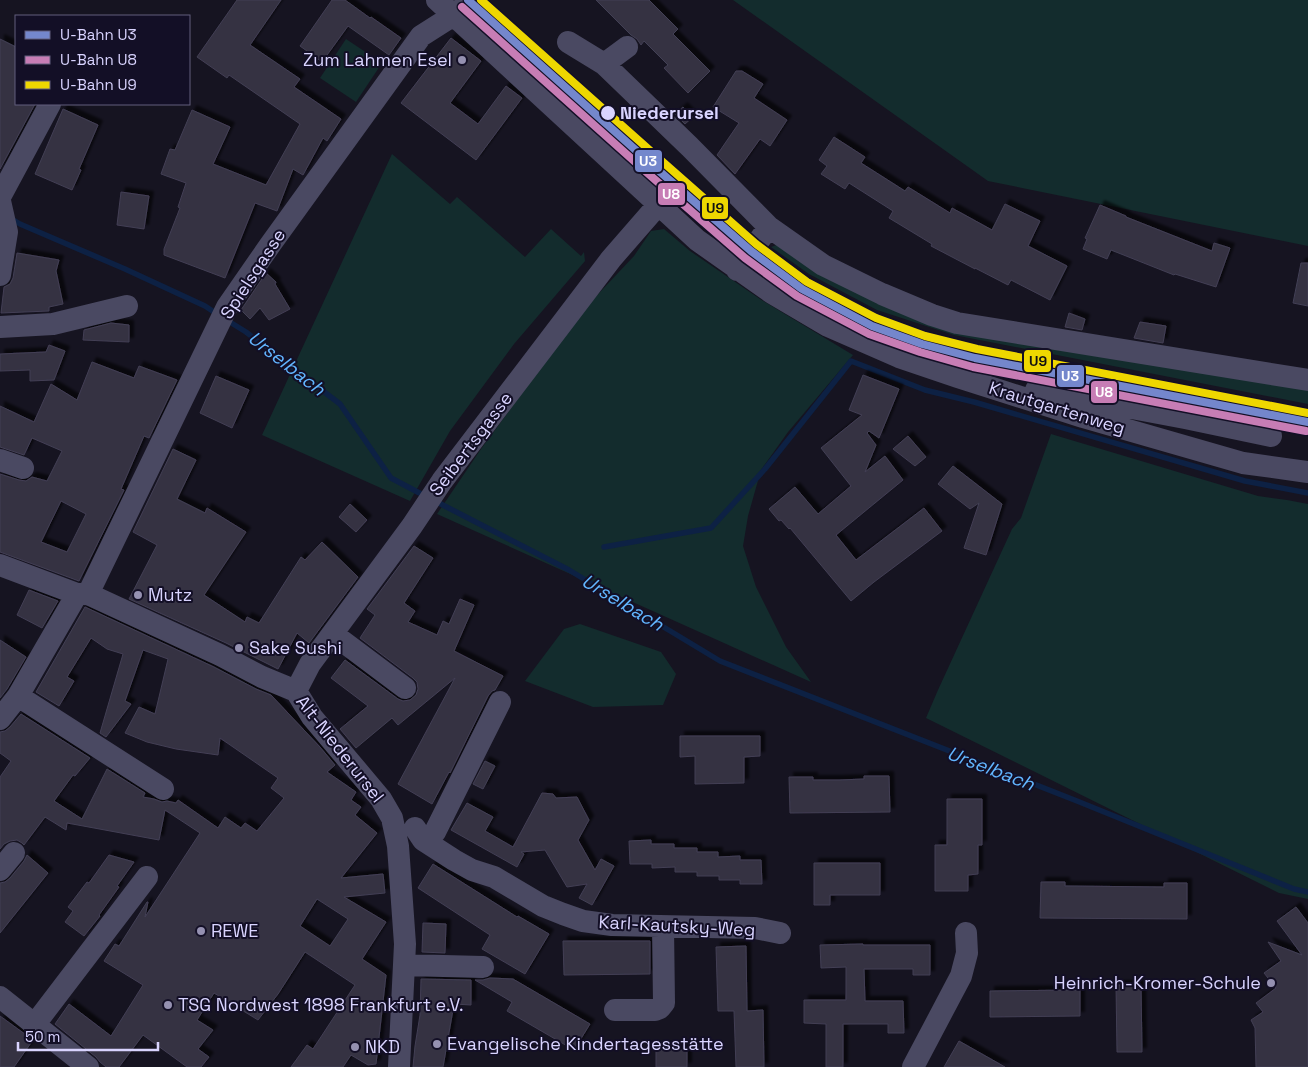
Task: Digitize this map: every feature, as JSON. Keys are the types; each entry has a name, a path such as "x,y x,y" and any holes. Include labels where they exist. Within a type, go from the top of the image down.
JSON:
{"street":[{"name":"Krautgartenweg","path":"437,0 697,240 772,293 828,326 899,357 1083,417 1243,463 1308,472"},
{"name":"Spielsgasse","path":"0,719 18,696 83,594 227,307 421,36 454,16 472,0"},
{"path":"568,42 604,64 770,227 823,265 882,294 932,315 957,323 1308,380"},
{"path":"604,64 627,47"},
{"path":"0,276 7,232 0,199 49,105"},
{"name":"Seibertsgasse","path":"296,692 310,664 412,526 442,481 611,259 658,205"},
{"path":"737,270 770,227"},
{"path":"0,327 53,324 127,306"},
{"path":"968,381 1025,388 1271,436"},
{"path":"0,460 23,468"},
{"name":"Alt-Niederursel","path":"0,565 83,594 220,655 296,692 312,717 381,799 392,818 398,846 405,944 399,1067"},
{"path":"333,634 405,688"},
{"path":"18,696 163,789"},
{"path":"425,830 500,702"},
{"name":"Karl-Kautsky-Weg","path":"392,818 425,830 423,840 472,870 494,877 543,906 583,921 612,925 755,928 780,933"},
{"path":"36,1024 147,877"},
{"path":"615,1010 654,1010 660,1008 664,1002 663,927"},
{"path":"913,1067 961,976 967,953 966,933"},
{"path":"404,965 483,967"},
{"path":"0,997 88,1067"}],"green space":[{"path":"733,0 1308,0 1308,246 988,181"},
{"path":"346,39 382,63 356,102 320,78"},
{"path":"392,154 450,204 457,197 525,257 551,229 581,256 584,252 585,261 514,344 450,431 410,501 262,435"},
{"path":"664,229 690,251 760,299 853,355 788,432 761,470 748,516 743,546 756,587 786,647 811,682 437,514 481,449 586,307 634,256 651,231"},
{"path":"779,244 904,313 1308,389 1308,404 954,335 877,310 809,274 771,247"},
{"path":"1051,434 1258,496 1308,504 1308,899 1279,893 926,718 1012,529 1021,518"},
{"path":"580,624 661,652 676,674 663,705 593,707 525,681 564,629"}],"building":[{"path":"237,0 281,0 250,45 300,79 294,87 341,119 327,141 323,138 303,175 293,169 277,211 255,203 225,278 164,255 164,249 180,208 178,207 186,183 161,174 170,149 175,150 192,110 230,127 213,164 266,185 300,124 229,75 227,78 197,57"},
{"path":"332,0 345,0 401,38 389,55 348,26 322,62 300,46"},
{"path":"596,0 649,0 678,29 673,34 710,71 688,93 664,68 668,65 644,41 641,45"},
{"path":"451,38 481,61 450,103 478,124 506,86 522,98 476,160 401,103"},
{"path":"0,39 15,46 15,105 34,105 0,169"},
{"path":"736,71 742,71 763,84 754,98 787,120 770,146 760,139 735,174 717,155 739,123 713,107"},
{"path":"683,107 693,117 685,124 675,114"},
{"path":"63,109 98,125 72,190 35,174"},
{"path":"834,137 865,157 861,163 905,191 908,187 950,213 952,208 992,230 1005,204 1040,221 1028,246 1067,266 1050,300 1011,280 1008,285 931,246 932,244 889,218 893,211 849,183 845,189 821,174 827,166 819,160"},
{"path":"121,192 149,196 144,229 117,225"},
{"path":"1100,205 1212,251 1214,243 1230,248 1216,287 1174,275 1111,250 1107,259 1083,249 1087,239 1085,238"},
{"path":"17,253 59,260 56,271 63,304 49,307 49,311 1,313 4,287 10,284 13,278"},
{"path":"1301,263 1308,263 1308,306 1293,303"},
{"path":"266,273 276,282 275,284 290,309 269,320 260,308 250,319 241,310"},
{"path":"1069,313 1085,319 1082,330 1065,327"},
{"path":"1140,322 1166,326 1163,343 1134,338"},
{"path":"111,323 129,325 129,342 83,340 84,330"},
{"path":"49,345 65,351 54,380 30,381 30,370 0,371 0,354 46,352"},
{"path":"92,362 134,378 139,366 177,380 149,438 144,436 121,489 124,490 79,581 0,552 0,474 19,480 26,481 32,477 47,481 62,451 32,438 24,455 0,447 0,406 34,422 51,384 77,400","holes":["61,501 86,514 67,552 41,542"]},
{"path":"863,375 899,389 879,438 869,431 867,433 876,445 865,472 885,456 903,480 836,535 856,560 924,508 942,531 851,601 790,528 781,520 779,521 769,509 795,487 818,514 851,486 821,448 862,415 849,410"},
{"path":"216,376 249,390 232,428 200,413"},
{"path":"908,436 926,457 915,466 893,449"},
{"path":"173,449 196,460 177,499 205,513 207,508 246,532 204,595 245,622 247,617 259,623 301,557 305,560 322,542 358,577 309,643 297,633 278,669 129,599 157,545 133,532"},
{"path":"953,466 1002,504 986,555 964,548 979,503 970,509 938,484"},
{"path":"350,504 367,520 356,532 339,517"},
{"path":"414,546 433,558 404,603 415,611 408,622 437,635 443,621 449,624 460,599 474,605 454,651 503,676 495,690 488,696 450,773 432,804 398,784 455,678 398,725 392,718 356,748 340,729 368,706 331,678 345,660 398,699 403,701 410,700 416,695 418,689 417,682 360,638 375,615 367,609"},
{"path":"29,590 58,601 42,628 17,615"},
{"path":"85,607 271,695 320,747 335,765 327,772 356,792 351,800 361,807 355,815 377,833 341,878 383,874 385,893 344,897 386,922 362,959 386,975 376,1064 368,1065 351,1055 343,1067 291,1067 307,1045 313,1049 355,985 305,952 278,994 258,1020 214,993 197,1020 213,1030 198,1049 209,1057 201,1067 187,1067 143,1035 119,1067 106,1067 55,1024 69,1004 111,1036 143,985 104,961 115,944 119,946 148,902 145,917 200,833 165,810 159,840 67,823 66,830 45,817 24,845 17,840 10,841 0,849 0,777 11,761 0,753 0,732 10,727 21,714 90,758 75,776 73,775 54,801 82,819 107,769 145,793 143,797 162,802 176,803 178,800 218,828 225,817 241,828 245,823 257,831 284,798 271,788 278,778 220,738 218,755 176,749 147,742 125,733 139,707 155,714 168,659 143,650 125,701 131,704 106,737 100,733 123,654 107,649 91,638 67,677 74,681 59,706 36,692","holes":["317,899 348,919 330,946 300,926"]},
{"path":"0,640 26,657 0,698"},
{"path":"680,736 760,736 760,756 744,757 744,783 695,784 695,756 680,757"},
{"path":"485,761 495,766 483,789 473,784"},
{"path":"864,776 889,776 890,812 790,813 789,777 813,777 813,780 839,780 864,779"},
{"path":"542,793 553,794 556,798 577,797 589,820 578,840 595,870 601,859 614,866 592,905 579,898 587,884 567,887 545,850 521,852 524,854 517,867 451,830 467,803 493,817 485,831 513,847"},
{"path":"947,799 982,799 982,845 978,845 978,874 968,875 968,891 935,891 935,845 947,845"},
{"path":"651,840 651,844 674,844 674,848 697,848 697,852 718,852 718,857 740,856 740,860 761,860 762,884 740,884 740,880 719,880 719,876 697,876 697,872 675,872 675,867 652,868 652,864 630,864 629,841"},
{"path":"27,855 48,873 0,933 0,883 10,878"},
{"path":"109,855 134,862 117,886 119,887 100,916 84,936 65,922 73,911 68,907 87,882 89,883"},
{"path":"814,863 880,863 880,895 830,895 830,905 814,905"},
{"path":"433,864 517,917 549,934 525,974 482,949 490,935 418,888"},
{"path":"1041,882 1065,882 1065,886 1164,887 1164,883 1187,883 1187,919 1040,918"},
{"path":"1296,907 1308,923 1308,1067 1256,1067 1255,1028 1251,1020 1263,1012 1256,1003 1276,988 1264,973 1281,961 1268,942 1302,955 1277,921"},
{"path":"423,923 446,924 445,953 422,952"},
{"path":"563,941 650,941 650,974 564,975"},
{"path":"820,945 930,945 930,975 913,975 913,969 864,969 865,1001 903,1001 904,1033 888,1033 888,1024 843,1024 843,1067 826,1067 826,1024 804,1023 804,1000 846,1000 846,967 821,968"},
{"path":"746,946 747,1011 763,1010 764,1067 736,1067 734,1011 718,1011 716,947"},
{"path":"490,978 513,979 590,1024 574,1050 507,1011 512,1002 475,980"},
{"path":"421,979 471,980 471,1005 454,1004 443,1067 413,1067 420,1015"},
{"path":"1116,985 1141,985 1142,1052 1117,1052"},
{"path":"1080,990 1080,1016 990,1017 990,991"},
{"path":"0,1016 33,1040 14,1067 0,1067"},
{"path":"959,1041 1005,1067 944,1067"},
{"path":"656,1050 687,1050 687,1067 656,1067"}],"waterway":[{"name":"Urselbach","path":"10,218 205,306 217,314"},
{"name":"Urselbach","path":"225,319 246,332 340,404 391,478 427,497"},
{"name":"Urselbach","path":"604,547 711,528 765,469 851,361 925,390 974,402 1245,481 1308,493"},
{"name":"Urselbach","path":"435,501 569,570 720,661 1077,801 1294,889 1308,892"}],"metro line":[{"name":"U3","path":"468,0 751,251 802,289 872,326 922,344 975,358 1308,422"},
{"name":"U9","path":"481,0 756,244 807,282 876,318 925,336 977,349 1308,413"},
{"name":"U8","path":"462,7 745,258 797,296 869,334 920,352 973,367 1306,431"}],"place":[{"name":"Zum Lahmen Esel","path":"462,60"},
{"name":"Niederursel","path":"608,113"},
{"name":"Mutz","path":"138,595"},
{"name":"Sake Sushi","path":"239,648"},
{"name":"REWE","path":"201,931"},
{"name":"Heinrich-Kromer-Schule","path":"1271,983"},
{"name":"TSG Nordwest 1898 Frankfurt e.V.","path":"168,1005"},
{"name":"Evangelische Kindertagesstätte","path":"437,1044"},
{"name":"NKD","path":"355,1047"}]}
